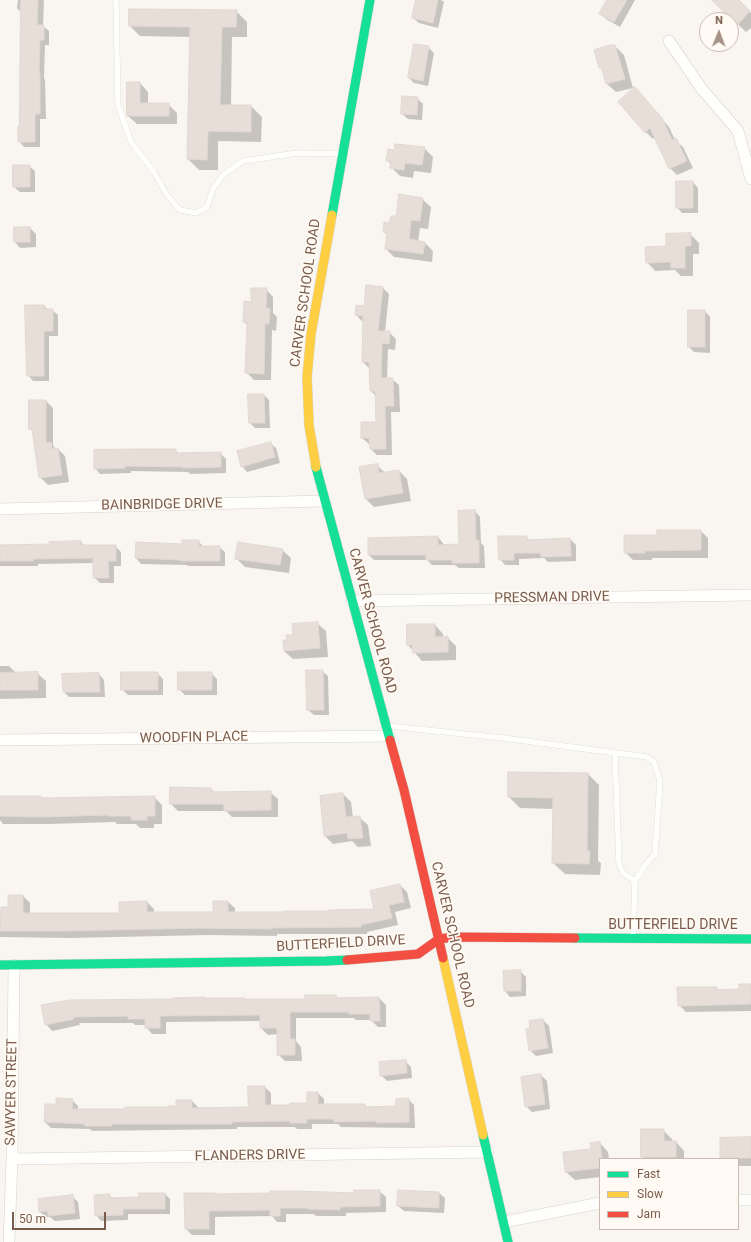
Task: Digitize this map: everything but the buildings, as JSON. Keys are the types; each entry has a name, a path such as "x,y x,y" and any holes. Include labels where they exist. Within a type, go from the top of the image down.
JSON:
{"main road":[{"name":"CARVER SCHOOL ROAD","path":"370,0 311,334 307,376 310,442 324,500 404,790 508,1242"},
{"name":"BUTTERFIELD DRIVE","path":"0,965 326,961 378,958 418,954 439,939 454,937 751,939"}],"street":[{"path":"669,41 700,88 738,131 751,179"},
{"name":"BAINBRIDGE DRIVE","path":"0,509 324,500"},
{"name":"PRESSMAN DRIVE","path":"352,601 751,595"},
{"name":"WOODFIN PLACE","path":"0,740 387,731"},
{"name":"SAWYER STREET","path":"9,1242 12,1159 14,965"},
{"name":"FLANDERS DRIVE","path":"12,1159 488,1152"},
{"path":"739,1200 751,1200"},
{"path":"504,1222 599,1203"}],"lane":[{"path":"116,0 118,105 131,142 154,172 167,195 180,210 196,214 208,207 213,188 222,175 243,161 297,153 342,154"},
{"path":"387,731 503,738 647,757 654,762 660,781 655,854 645,865 635,881 633,938"},
{"path":"615,753 619,864 623,873 635,881"}],"traffic: fast":[{"path":"332,215 370,0"},
{"path":"316,467 390,740"},
{"path":"575,938 751,939"},
{"path":"0,965 347,960"},
{"path":"483,1135 508,1242"}],"traffic: slow":[{"path":"316,467 309,425 307,377 311,334 332,215"},
{"path":"443,958 483,1135"}],"traffic: jam":[{"path":"390,740 404,790 443,958"},
{"path":"347,960 418,954 439,939 454,937 575,938"}]}
